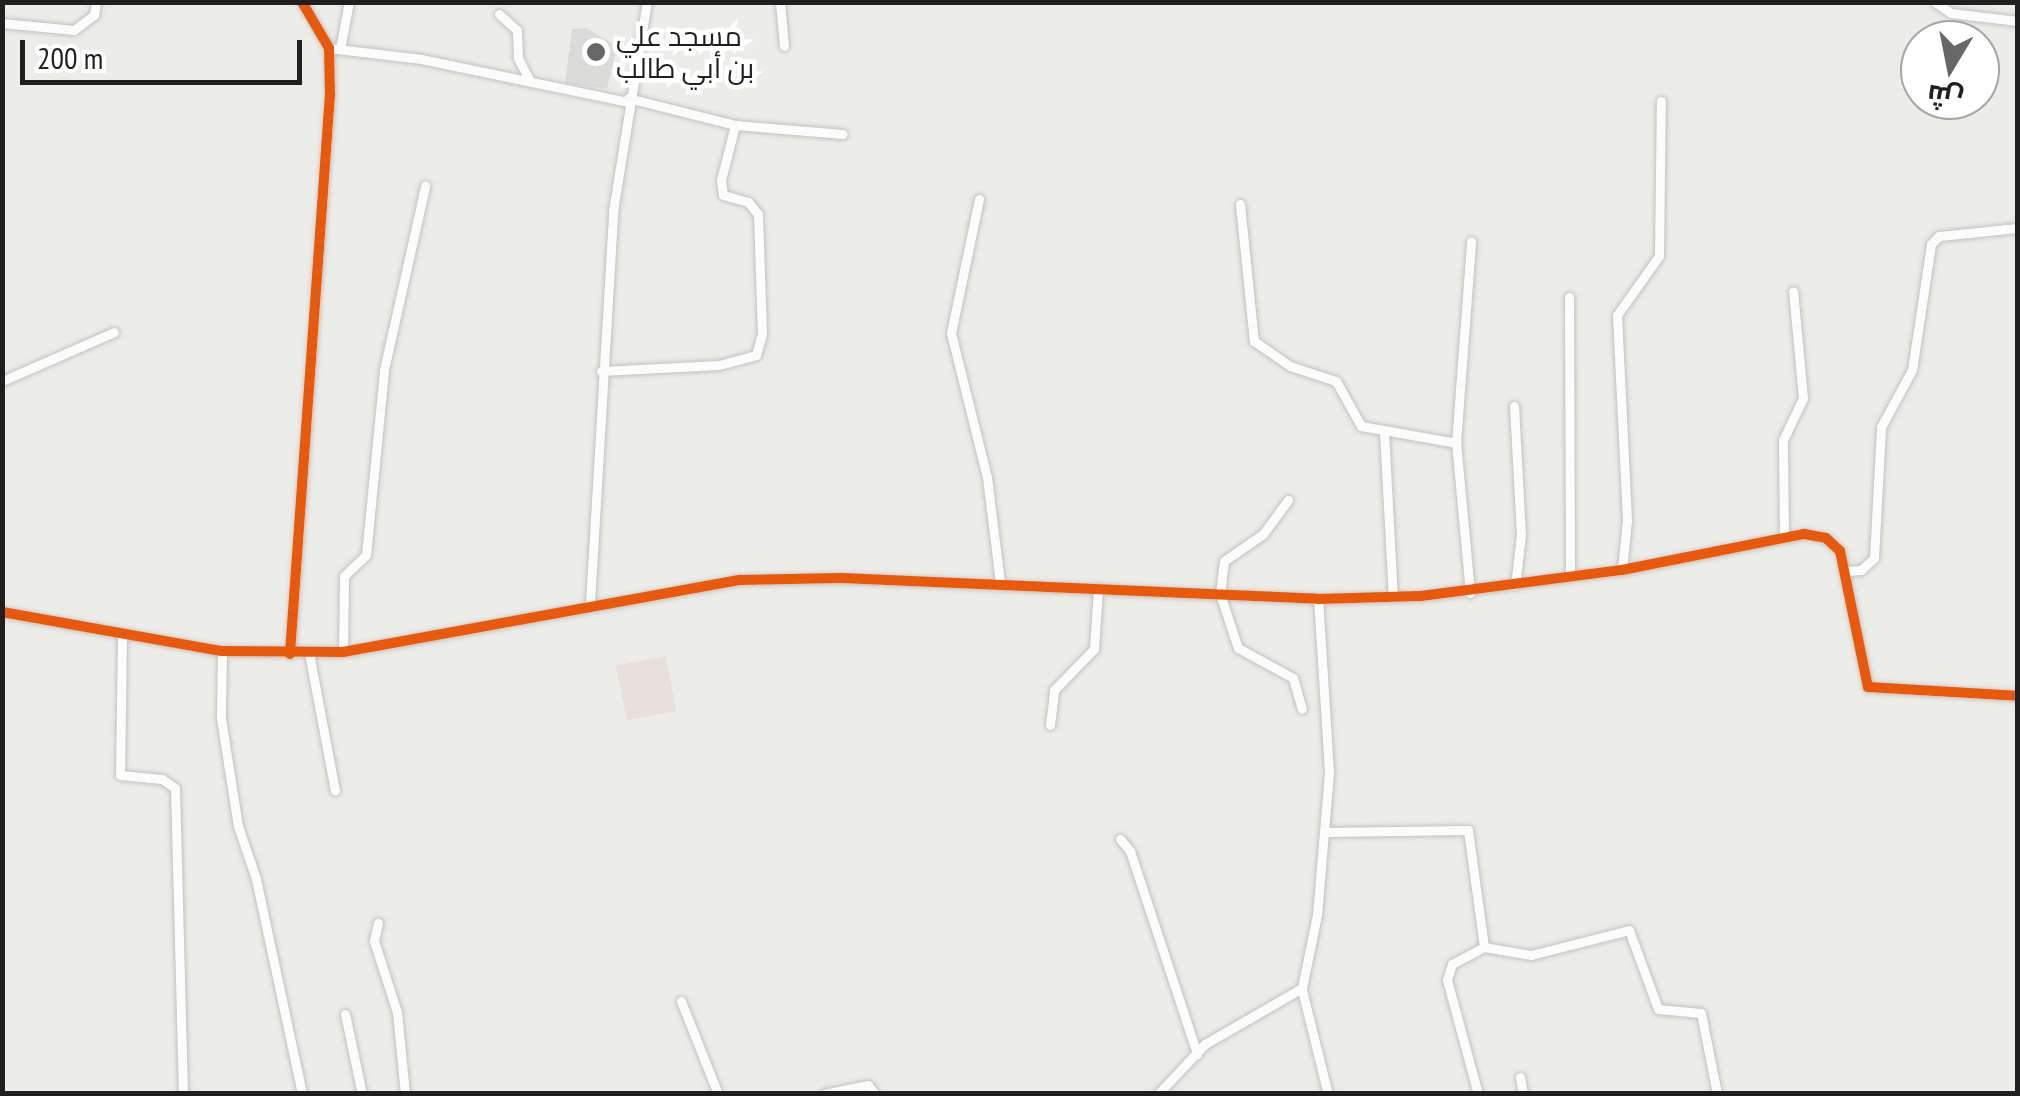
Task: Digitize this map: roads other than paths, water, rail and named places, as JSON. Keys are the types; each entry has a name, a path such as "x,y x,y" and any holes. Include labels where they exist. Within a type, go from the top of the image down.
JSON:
{"street":[{"path":"2,22 74,30 94,15 96,2"},
{"path":"302,2 335,48 628,100 735,125 843,134"},
{"path":"290,654 335,48 349,2"},
{"path":"590,603 601,371 628,100 647,2"},
{"path":"780,2 784,46"},
{"path":"1935,2 1951,13 2018,22"},
{"path":"500,14 517,30 518,58 530,82"},
{"path":"1622,570 1628,520 1617,315 1659,256 1661,101"},
{"path":"601,371 720,365 756,355 762,334 758,214 748,202 722,194 721,180 735,125"},
{"path":"343,652 344,576 366,555 384,370 425,186"},
{"path":"979,200 951,333 987,477 1000,584"},
{"path":"1240,204 1254,341 1290,366 1326,373 1343,390 1354,420 1384,432 1456,442"},
{"path":"1844,571 1861,570 1874,558 1881,428 1912,370 1931,244 1939,236 2018,228"},
{"path":"1470,593 1456,442 1471,242"},
{"path":"1784,538 1784,440 1803,398 1793,290"},
{"path":"1569,297 1570,575"},
{"path":"2,380 114,332"},
{"path":"1514,406 1521,535 1515,585"},
{"path":"1384,432 1393,596"},
{"path":"1288,500 1263,534 1224,561 1220,594 1238,648 1293,678 1302,709"},
{"path":"2,612 222,651 343,652 590,603 741,580 1000,584 1318,599 1470,593 1622,570 1784,538 1826,538 1840,551 1868,687 2018,696"},
{"path":"1050,725 1054,690 1094,650 1098,588"},
{"path":"1318,599 1327,832 1302,988 1328,1094"},
{"path":"122,634 120,775 162,779 175,788 183,1094"},
{"path":"222,651 222,718 238,826 256,880 302,1094"},
{"path":"309,653 335,791"},
{"path":"1327,832 1468,830 1484,947"},
{"path":"1120,840 1130,851 1197,1054"},
{"path":"378,924 374,942 397,1012 405,1094"},
{"path":"1478,1094 1448,980 1452,964 1484,947 1531,955 1628,930 1658,1008 1701,1013 1717,1094"},
{"path":"1158,1094 1197,1054 1302,988"},
{"path":"681,1001 718,1094"},
{"path":"345,1014 362,1094"},
{"path":"1520,1077 1523,1094"},
{"path":"824,1094 868,1085 875,1094"}],"place":[{"name":"مسجد علي بن أبي طالب","path":"596,52"}]}
